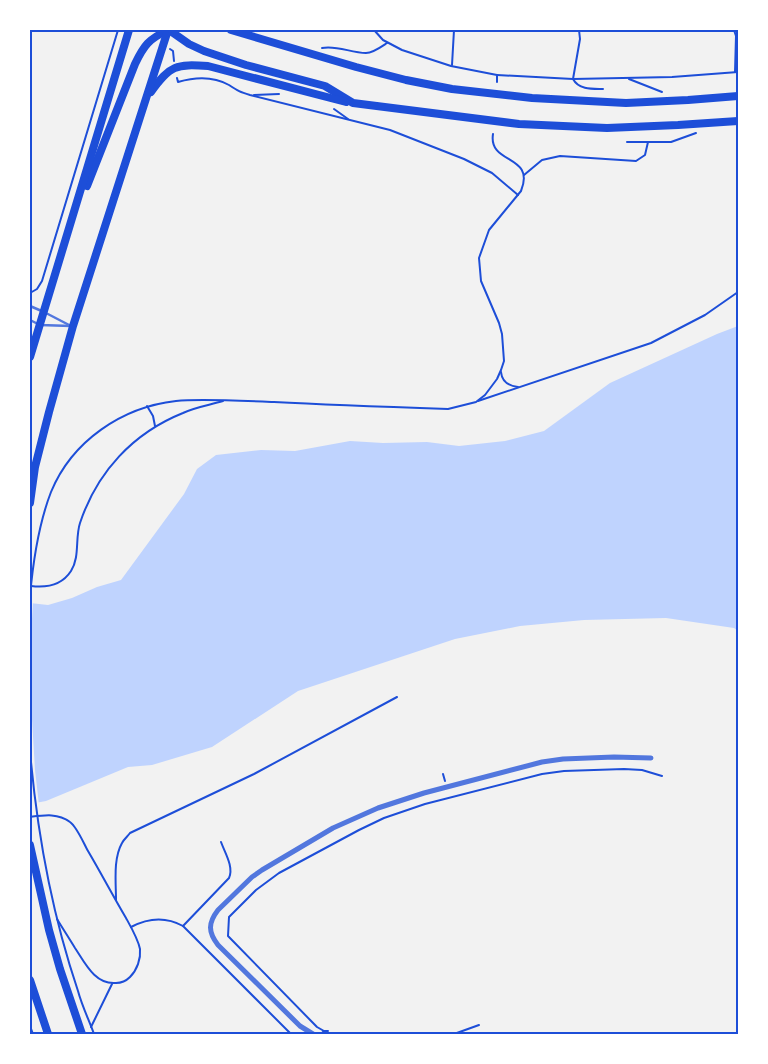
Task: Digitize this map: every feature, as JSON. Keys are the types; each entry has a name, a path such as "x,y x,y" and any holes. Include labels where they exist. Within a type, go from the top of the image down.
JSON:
{"main road":[{"path":"30,357 129,30"},
{"path":"71,222 141,52 149,41 168,30"},
{"path":"30,503 35,467 73,326 168,30"},
{"path":"168,30 189,44 204,51 246,65 325,86 353,103"},
{"path":"231,30 356,68 452,88 532,98 626,103 738,96"},
{"path":"146,99 170,70 182,66 196,65 208,66 353,103 519,124 607,128 678,126 738,121"},
{"path":"30,845 49,930 82,1034"},
{"path":"30,980 48,1034"}],"street":[{"path":"313,1034 300,1026 218,945 212,935 210,921 213,916 252,877 333,828 378,808 408,798 542,762 563,759 614,757 651,758"},
{"path":"300,1026 304,1034"}],"lane":[{"path":"30,306 73,326"},
{"path":"30,320 40,325 73,326"}],"path":[{"path":"30,293 37,289 42,281 118,30"},
{"path":"374,30 387,43 402,50 452,66 497,75 572,79 672,77 737,72 736,36 734,30"},
{"path":"452,66 454,30"},
{"path":"579,30 580,39 572,79 575,84 584,88 603,89"},
{"path":"308,53 324,47 367,54 387,43"},
{"path":"497,75 498,82"},
{"path":"178,82 199,77 209,78 220,81 237,92 250,96 390,130 464,159 492,173 518,195"},
{"path":"627,78 665,93"},
{"path":"627,142 671,142 699,132"},
{"path":"476,402 485,395 497,379 504,361 502,334 481,281 478,258 489,230 518,195 523,185 524,175 511,160 498,153 492,140 493,134"},
{"path":"524,175 542,160 560,156 636,160 645,155 648,142"},
{"path":"30,596 32,569 44,514 51,492 62,471 76,452 92,436 132,411 178,400 228,400 448,410 651,343 705,315 738,292"},
{"path":"501,370 502,378 506,383 519,388"},
{"path":"30,586 42,588 49,586 59,582 68,575 76,560 79,525 89,500 102,477 118,456 155,426 185,412 228,400"},
{"path":"147,406 153,416 155,426"},
{"path":"116,900 117,859 122,843 130,833 254,774 397,697"},
{"path":"30,751 40,838 57,919 78,992 94,1034"},
{"path":"328,1031 317,1027 228,936 230,917 264,884 279,873 384,818 441,800 542,774 564,771 624,769 642,770 662,776"},
{"path":"30,817 47,814 58,816 72,823 131,927 140,947 139,963 134,973 120,983 112,984 103,981 88,968 57,919"},
{"path":"183,926 229,878 230,868 221,842"},
{"path":"131,927 139,922 157,919 175,922 183,926 291,1034"},
{"path":"91,1027 112,984"},
{"path":"454,1034 479,1025"},
{"path":"30,1026 33,1034"},
{"path":"321,1034 324,1031"}],"water":[{"path":"738,326 738,631 734,628 666,618 584,620 520,626 455,639 298,691 212,747 152,765 128,767 46,801 30,804 30,603 48,605 121,580 184,494 197,469 216,455 261,450 295,451 350,441 383,443 427,442 459,446 505,441 544,431 610,383"}],"pier":[{"path":"30,600 33,601 31,702 39,805 30,807"}]}
